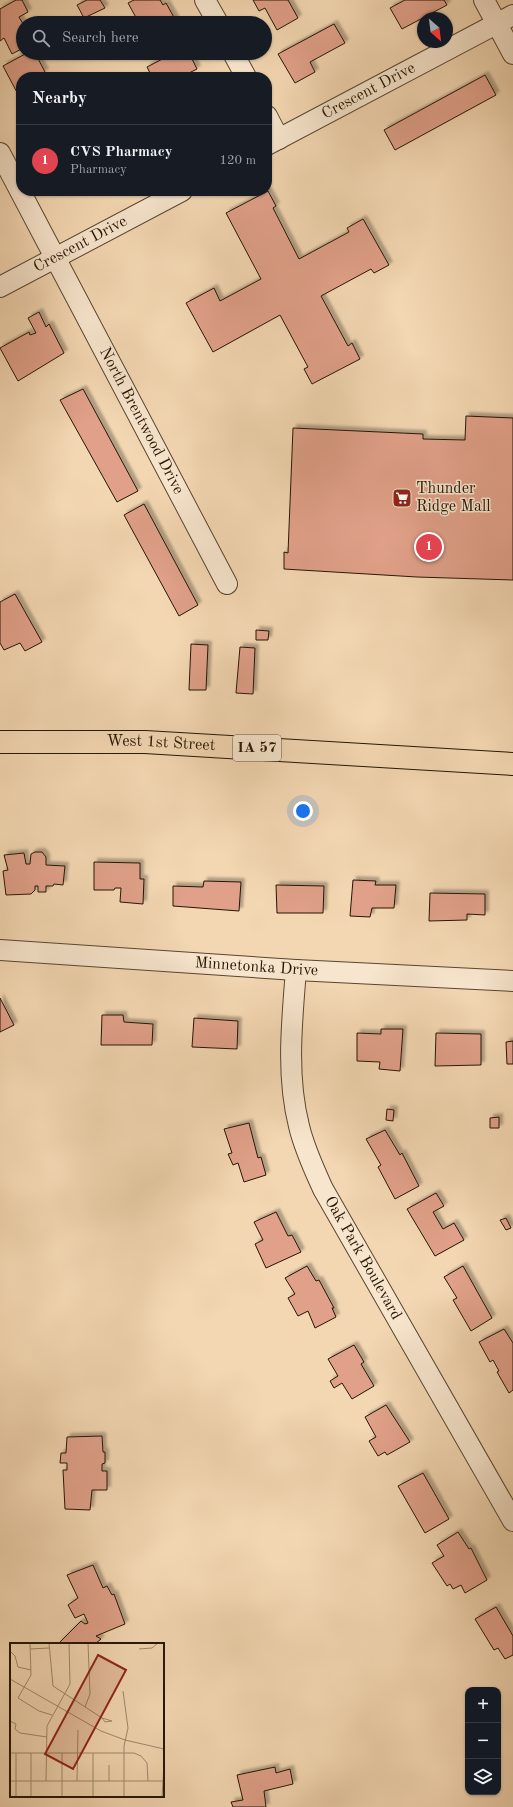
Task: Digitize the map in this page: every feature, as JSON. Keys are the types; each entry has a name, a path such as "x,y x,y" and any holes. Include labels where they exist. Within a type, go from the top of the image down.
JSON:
{"main road":[{"name":"West 1st Street","path":"0,742 145,742 513,764"}],"street":[{"path":"205,0 214,16"},
{"path":"484,0 505,19 513,54"},
{"name":"Crescent Drive","path":"273,142 505,19"},
{"path":"238,60 244,72"},
{"name":"North Brentwood Drive","path":"0,153 16,184"},
{"name":"North Brentwood Drive","path":"23,196 227,584"},
{"name":"Crescent Drive","path":"0,287 173,196"},
{"name":"Minnetonka Drive","path":"0,950 296,970 513,981"},
{"name":"Oak Park Boulevard","path":"296,970 292,1030 293,1092 299,1126 312,1163 323,1189 513,1521"}],"building":[{"path":"16,0 22,0 28,12 21,16 16,16 16,52 12,54 4,38 0,41 0,9"},
{"path":"87,0 100,0 105,8 88,16 83,16 77,5"},
{"path":"134,0 160,0 163,5 166,3 173,16 135,16 128,3"},
{"path":"253,0 288,0 298,18 277,30 272,21 272,16 269,16 265,8 259,11"},
{"path":"405,0 444,0 447,5 434,12 417,12 417,21 402,29 390,8"},
{"path":"334,24 345,43 310,62 315,72 295,83 278,54"},
{"path":"16,59 39,60 45,72 16,72 16,91 3,66"},
{"path":"160,60 192,60 197,69 191,72 150,72 147,67"},
{"path":"485,75 496,95 395,150 384,130"},
{"path":"258,196 271,196 276,206 273,208 299,259 349,232 347,228 363,219 389,265 374,273 371,269 321,296 348,346 352,343 360,359 312,384 304,369 308,367 280,315 213,352 186,303 214,288 220,301 261,279 226,213"},
{"path":"39,312 46,327 49,324 64,353 18,381 0,348 29,332 30,335 36,333 28,318"},
{"path":"83,389 138,491 117,502 60,400"},
{"name":"Thunder Ridge Mall","path":"466,416 513,418 513,580 417,577 284,569 284,552 288,553 293,428 423,434 423,439 465,440"},
{"path":"144,504 198,605 179,616 124,515"},
{"path":"15,594 42,642 25,651 20,643 4,650 0,643 0,602"},
{"path":"256,630 269,631 268,640 256,640"},
{"path":"191,644 208,645 206,690 189,690"},
{"path":"240,647 255,648 253,694 236,693"},
{"path":"35,852 42,852 46,857 46,865 65,866 63,885 54,884 53,886 46,886 46,892 38,892 38,886 35,886 35,890 31,894 6,895 3,871 8,870 4,855 24,853 26,864 30,864 31,854"},
{"path":"94,862 140,863 140,879 144,879 143,904 120,902 121,888 115,888 114,890 94,890"},
{"path":"353,880 376,881 375,885 396,885 394,908 372,908 370,917 350,916"},
{"path":"204,881 241,882 239,911 173,906 173,886 203,887"},
{"path":"276,885 324,886 323,913 277,913"},
{"path":"430,893 485,894 485,915 467,914 467,920 429,921"},
{"path":"0,998 14,1025 0,1032"},
{"path":"102,1015 123,1015 124,1022 153,1024 152,1045 101,1045"},
{"path":"194,1018 238,1021 237,1049 192,1047"},
{"path":"381,1029 403,1029 400,1071 379,1069 380,1062 357,1061 357,1033 381,1034"},
{"path":"436,1033 481,1034 481,1065 435,1066"},
{"path":"513,1041 513,1064 507,1064 506,1042"},
{"path":"387,1109 394,1110 393,1121 386,1120"},
{"path":"499,1117 499,1128 490,1128 490,1118"},
{"path":"249,1123 258,1158 261,1157 266,1175 244,1182 238,1163 233,1165 228,1154 232,1153 224,1129"},
{"path":"385,1130 400,1155 402,1153 419,1186 395,1199 378,1167 381,1165 366,1139"},
{"path":"436,1193 444,1206 433,1212 443,1229 454,1223 464,1240 435,1256 407,1209"},
{"path":"276,1212 288,1236 292,1235 301,1252 266,1268 255,1244 263,1240 254,1222"},
{"path":"506,1218 511,1228 506,1230 500,1220"},
{"path":"307,1266 316,1281 319,1280 334,1308 332,1308 336,1317 315,1328 308,1311 298,1316 288,1298 295,1294 285,1278"},
{"path":"463,1266 492,1318 471,1331 453,1300 457,1298 444,1277"},
{"path":"504,1329 513,1343 513,1390 509,1393 497,1372 499,1371 493,1360 490,1362 479,1342"},
{"path":"354,1345 364,1362 361,1364 374,1386 352,1399 342,1383 334,1388 330,1381 338,1376 328,1359"},
{"path":"386,1405 410,1442 387,1455 385,1452 378,1456 369,1441 376,1437 365,1417"},
{"path":"102,1436 103,1452 105,1452 105,1463 102,1464 102,1471 107,1471 107,1490 92,1490 90,1510 65,1509 63,1470 67,1470 67,1463 60,1463 61,1453 66,1453 67,1437"},
{"path":"423,1473 449,1519 425,1533 398,1486"},
{"path":"458,1532 469,1549 471,1548 487,1580 465,1593 461,1585 453,1589 450,1584 447,1586 432,1563 444,1556 437,1545"},
{"path":"93,1565 103,1588 107,1586 112,1595 114,1594 125,1624 96,1636 101,1639 96,1643 59,1643 81,1621 85,1624 88,1623 84,1614 75,1618 68,1605 78,1598 67,1575"},
{"path":"496,1607 513,1636 513,1655 505,1659 498,1648 494,1650 475,1619"},
{"path":"275,1767 276,1773 290,1769 293,1784 264,1791 266,1807 233,1807 231,1802 243,1800 237,1775"}],"place":[{"name":"Thunder Ridge Mall","path":"402,498"},
{"name":"CVS Pharmacy","path":"429,547"}]}
